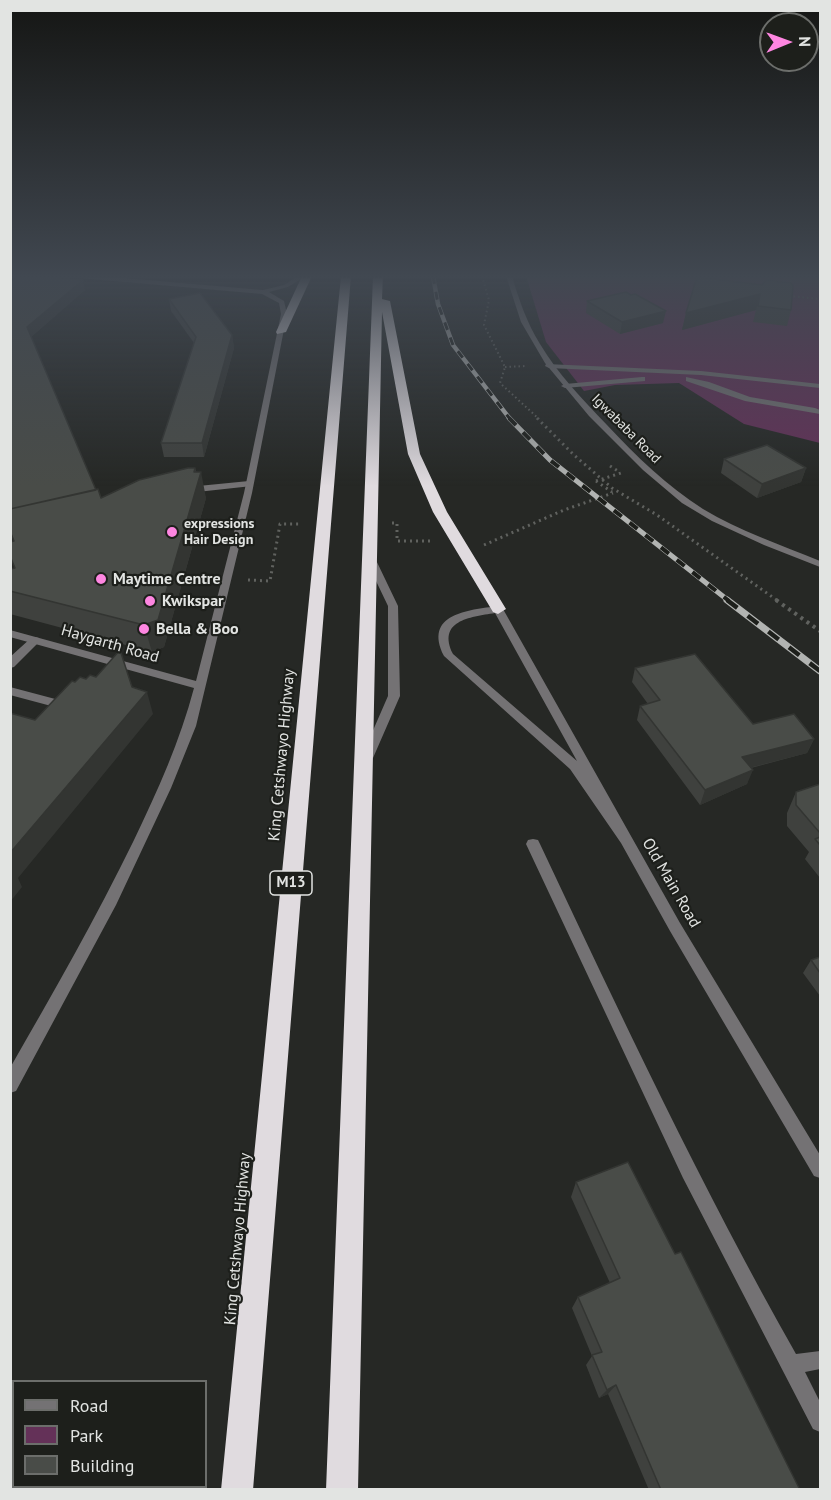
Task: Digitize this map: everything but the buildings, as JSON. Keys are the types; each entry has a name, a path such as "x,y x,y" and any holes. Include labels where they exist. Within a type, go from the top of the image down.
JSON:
{"highway":[{"name":"King Cetshwayo Highway","path":"237,1490 340,346"},
{"path":"342,1490 362,770 377,346"},
{"path":"393,346 414,454 426,485 498,609"}],"street":[{"path":"10,1084 111,901 165,788 190,726 249,484 278,346"},
{"name":"Igwababa Road","path":"538,346 549,366 565,386 662,483 714,518 820,564"},
{"path":"549,366 820,386"},
{"path":"565,386 683,376 720,387 754,401 800,406 820,412"},
{"path":"181,491 249,484"},
{"path":"362,770 394,696 393,606 370,557"},
{"path":"498,609 462,616 449,623 443,632 444,649 467,674 574,766 625,839"},
{"name":"Old Main Road","path":"498,609 625,839 820,1170"},
{"name":"Haygarth Road","path":"10,633 201,686"},
{"path":"10,664 35,640"},
{"path":"10,691 55,703"},
{"path":"533,844 722,1236 820,1422"},
{"path":"791,1364 820,1360"}],"path":[{"path":"489,544 564,510 613,493 596,481 621,473"},
{"path":"226,578 270,581 280,524"}],"green space":[{"path":"549,346 820,346 820,443 744,424 679,383 615,385 584,391"}],"railway":[{"path":"454,346 510,419"},
{"path":"509,418 550,460 729,601"},
{"path":"727,600 820,671"}],"place":[{"name":"expressions Hair Design","path":"172,532"},
{"name":"Maytime Centre","path":"101,579"},
{"name":"Kwikspar","path":"150,601"},
{"name":"Bella & Boo","path":"144,629"}]}
